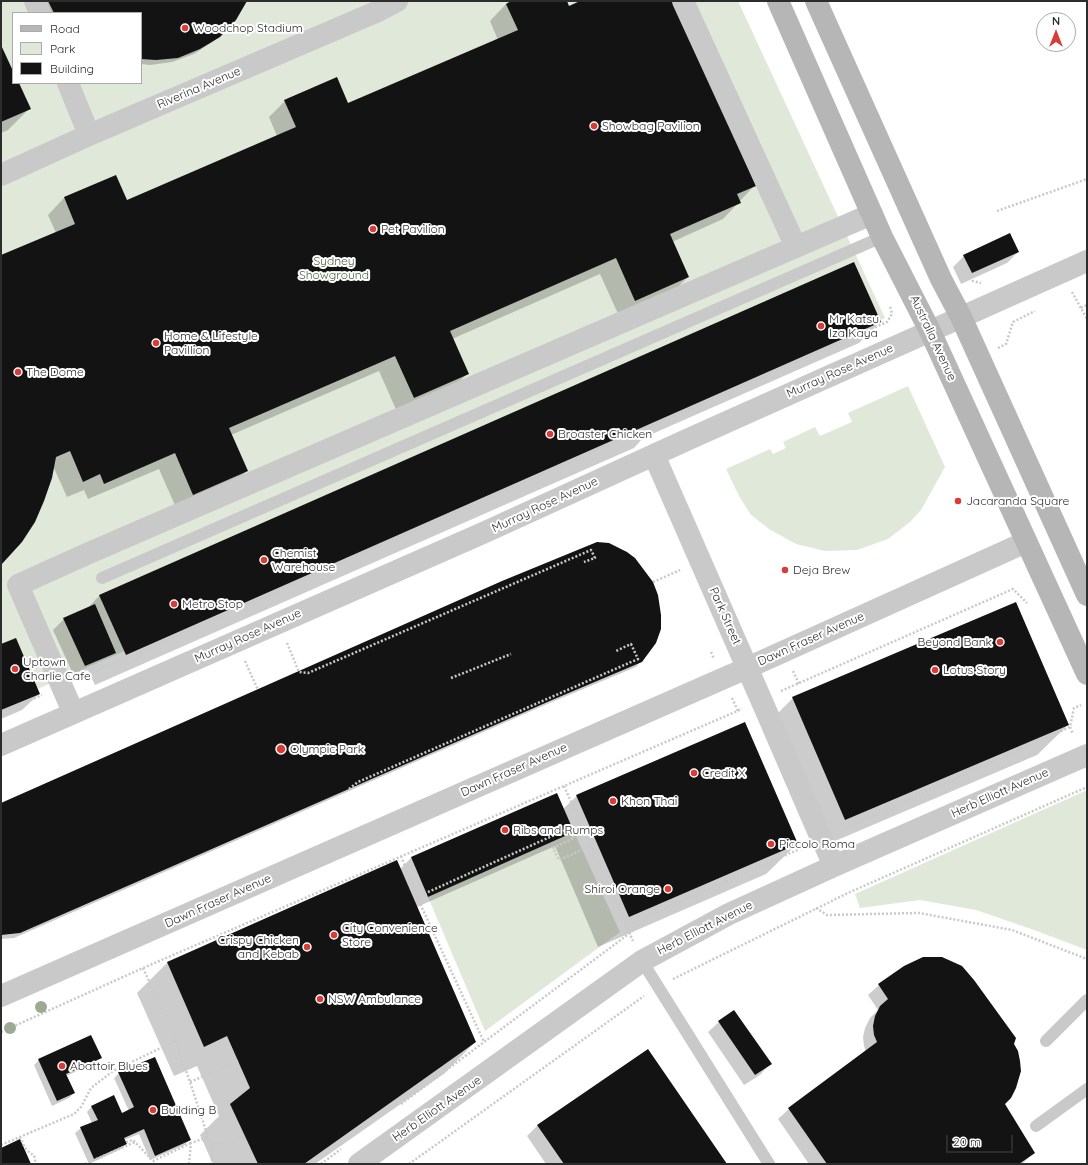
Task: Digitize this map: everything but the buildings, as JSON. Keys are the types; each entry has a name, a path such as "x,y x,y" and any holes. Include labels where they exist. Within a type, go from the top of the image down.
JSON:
{"main road":[{"name":"Australia Avenue","path":"778,1 882,237 930,331 1087,674"},
{"path":"816,1 941,279 961,317 1087,595"}],"street":[{"path":"35,1 40,12"},
{"name":"Riverina Avenue","path":"1,175 373,6 397,1"},
{"path":"684,1 796,247"},
{"path":"68,84 89,135"},
{"path":"73,712 18,585 872,214"},
{"name":"Murray Rose Avenue","path":"1,745 73,712 237,642 278,622 483,533 1087,261"},
{"name":"Park Street","path":"654,455 834,866"},
{"name":"Dawn Fraser Avenue","path":"1,996 747,668 1026,542"},
{"name":"Herb Elliott Avenue","path":"359,1164 642,961 730,914 834,866 1087,755"}],"lane":[{"path":"102,578 882,237"},
{"path":"642,961 768,1164"},
{"path":"1046,1041 1087,1000"},
{"path":"1036,1126 1087,1089"}],"path":[{"path":"997,211 1087,179"},
{"path":"1066,295 1077,289"},
{"path":"1072,292 1087,319"},
{"path":"1,713 887,322 892,314 890,301"},
{"path":"1081,308 1087,305"},
{"path":"994,350 1006,344 1014,322 1040,308"},
{"path":"278,622 299,672 308,673 591,550 595,558 584,562"},
{"path":"653,582 701,561"},
{"path":"778,693 1014,589 1027,603"},
{"path":"237,642 258,690"},
{"path":"349,789 358,782 638,659 631,644 616,651"},
{"path":"451,678 511,654"},
{"path":"793,671 799,684"},
{"path":"732,698 738,711"},
{"path":"1073,734 1070,727 1074,708 1081,705"},
{"path":"1,1032 144,968 744,708"},
{"path":"838,832 1070,727"},
{"path":"564,786 642,961"},
{"path":"409,1164 658,986 848,893 1087,787"},
{"path":"417,897 570,828 574,838 553,848 559,860 591,846"},
{"path":"401,856 417,897 484,1042"},
{"path":"816,908 827,915 919,914 1012,930 1087,959"},
{"path":"144,968 175,1041 190,1082 211,1144 213,1152 211,1164"},
{"path":"1,1146 74,1114 81,1107 92,1088 113,1071 175,1041"},
{"path":"190,1082 238,1061"},
{"path":"20,1137 27,1151 33,1154 36,1159 35,1164"},
{"path":"126,1142 133,1140 154,1163 191,1143 208,1137"},
{"path":"211,1144 232,1142 246,1137"},
{"path":"85,1164 135,1142"},
{"path":"188,1164 191,1143"}],"green space":[{"name":"Sydney Showground","path":"1,1 738,1 885,318 1,705"},
{"path":"908,386 945,467 921,510 910,522 888,539 857,550 825,551 796,544 769,529 751,515 739,496 726,469 770,449 773,454 786,448 783,442 815,427 820,436 852,422 848,413"},
{"path":"1085,791 1087,792 1087,950 976,910 920,900 860,908 855,894"},
{"path":"574,832 620,932 485,1031 428,897"}],"place":[{"name":"Woodchop Stadium","path":"185,28"},
{"name":"Showbag Pavilion","path":"594,126"},
{"name":"Pet Pavilion","path":"373,229"},
{"name":"Mr Katsu Iza Kaya","path":"821,326"},
{"name":"Home & Lifestyle Pavillion","path":"156,343"},
{"name":"The Dome","path":"18,372"},
{"name":"Broaster Chicken","path":"550,434"},
{"name":"Jacaranda Square","path":"958,501"},
{"name":"Chemist Warehouse","path":"264,560"},
{"name":"Deja Brew","path":"785,570"},
{"name":"Metro Stop","path":"174,604"},
{"name":"Beyond Bank","path":"1000,642"},
{"name":"Uptown Charlie Cafe","path":"15,669"},
{"name":"Lotus Story","path":"935,670"},
{"name":"Olympic Park","path":"281,749"},
{"name":"Credit X","path":"694,773"},
{"name":"Khon Thai","path":"613,801"},
{"name":"Ribs and Rumps","path":"505,830"},
{"name":"Piccolo Roma","path":"771,844"},
{"name":"Shiroi Orange","path":"668,889"},
{"name":"City Convenience Store","path":"334,935"},
{"name":"Crispy Chicken and Kebab","path":"307,947"},
{"name":"NSW Ambulance","path":"320,999"},
{"name":"Abattoir Blues","path":"62,1066"},
{"name":"Building B","path":"153,1110"}]}
